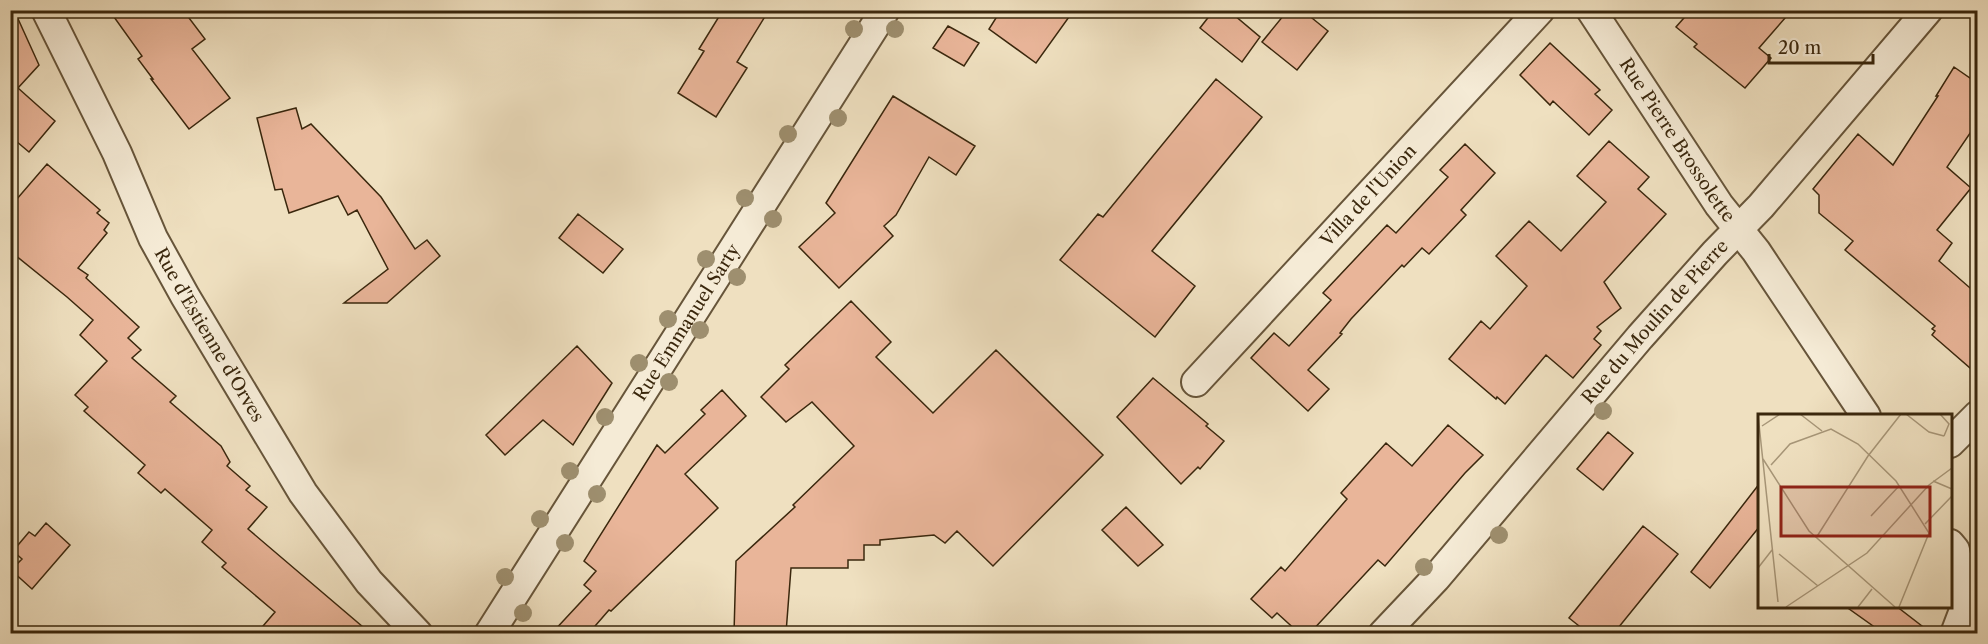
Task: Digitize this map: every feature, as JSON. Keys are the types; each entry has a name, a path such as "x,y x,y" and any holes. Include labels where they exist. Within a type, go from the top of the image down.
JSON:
{"street":[{"name":"Rue d'Estienne d'Orves","path":"46,10 117,153 153,238 185,296 303,493 369,582 418,633"},
{"name":"Rue Emmanuel Sarty","path":"489,633 885,10"},
{"name":"Villa de l'Union","path":"1196,382 1540,10"},
{"name":"Rue Pierre Brossolette","path":"1591,10 1719,205 1739,228 1865,414"},
{"name":"Rue du Moulin de Pierre","path":"1383,633 1436,578 1640,337 1761,206 1928,10"},
{"path":"1952,441 1977,415"},
{"path":"1952,546 1955,550 1966,605 1955,633"}],"building":[{"path":"10,10 14,10 39,65 18,88 55,121 29,152 10,136"},
{"path":"109,10 183,10 205,39 192,49 230,98 189,129 151,79 153,79 138,59 142,56"},
{"path":"723,10 769,10 737,62 747,68 716,117 678,93 704,51 699,49"},
{"path":"1001,10 1074,10 1036,63 989,29"},
{"path":"1214,10 1228,10 1260,37 1242,62 1200,28"},
{"path":"1288,10 1302,10 1328,31 1297,70 1262,42"},
{"path":"1691,10 1792,10 1759,48 1771,58 1745,88 1694,47 1697,44 1676,27"},
{"path":"948,26 979,43 964,66 933,48"},
{"path":"1550,43 1600,90 1595,94 1612,110 1589,135 1553,101 1550,105 1520,75"},
{"path":"1954,67 1977,83 1977,123 1947,167 1971,188 1937,230 1952,243 1939,261 1977,294 1977,374 1932,335 1935,331 1932,329 1935,326 1845,250 1853,241 1819,213 1819,195 1813,189 1858,134 1893,165"},
{"path":"1216,79 1262,117 1152,251 1195,286 1155,337 1060,260 1098,214 1103,217"},
{"path":"893,96 975,146 956,175 929,157 896,215 884,226 893,236 839,288 799,247 835,213 826,203"},
{"path":"296,108 302,129 311,124 381,197 415,249 427,240 440,256 387,303 344,303 388,269 357,210 348,215 338,196 289,213 282,189 275,190 257,118"},
{"path":"1609,141 1649,177 1638,189 1666,214 1604,282 1621,308 1597,327 1601,331 1594,339 1601,345 1573,378 1546,355 1505,404 1449,359 1481,321 1490,329 1527,286 1496,256 1529,221 1561,251 1606,202 1577,176"},
{"path":"1465,144 1495,173 1461,210 1466,215 1429,254 1422,248 1404,267 1402,265 1351,319 1340,333 1342,334 1308,370 1329,389 1308,411 1251,358 1274,333 1289,346 1331,300 1323,293 1387,225 1396,233 1448,177 1440,170"},
{"path":"47,164 100,210 97,213 109,223 104,230 107,233 78,268 88,275 86,278 139,327 128,338 141,350 132,358 176,396 170,402 221,446 230,462 227,466 250,486 246,490 267,507 248,529 370,633 257,633 275,612 222,567 226,563 202,542 212,530 165,489 161,493 138,473 145,465 84,411 88,407 75,395 107,361 80,335 93,320 10,251 10,207"},
{"path":"578,214 623,249 603,273 559,238"},
{"path":"851,301 891,342 876,357 933,413 996,350 1103,455 993,566 957,531 945,543 934,535 880,540 880,545 864,545 864,560 848,560 848,568 791,568 786,633 734,633 736,561 795,507 793,505 854,446 812,402 786,422 761,397 789,369 785,365"},
{"path":"577,346 612,383 573,445 543,420 505,455 486,435"},
{"path":"1153,378 1208,424 1206,426 1224,441 1200,469 1198,467 1181,484 1117,417"},
{"path":"722,390 746,416 685,474 718,508 611,611 609,610 589,633 552,633 591,591 584,585 596,571 584,561 657,445 665,453 705,414 701,410"},
{"path":"1448,425 1483,455 1385,566 1378,560 1310,633 1299,633 1277,613 1272,618 1251,599 1281,567 1285,571 1347,499 1341,493 1386,443 1412,466"},
{"path":"1608,432 1633,453 1603,490 1577,469"},
{"path":"1758,486 1758,528 1710,588 1691,572"},
{"path":"1126,507 1163,545 1138,566 1102,530"},
{"path":"46,523 70,545 32,589 11,570 22,559 13,551 29,532 35,536"},
{"path":"1643,526 1678,554 1614,633 1588,633 1569,618"},
{"path":"1848,608 1899,608 1931,633 1883,633"}]}
